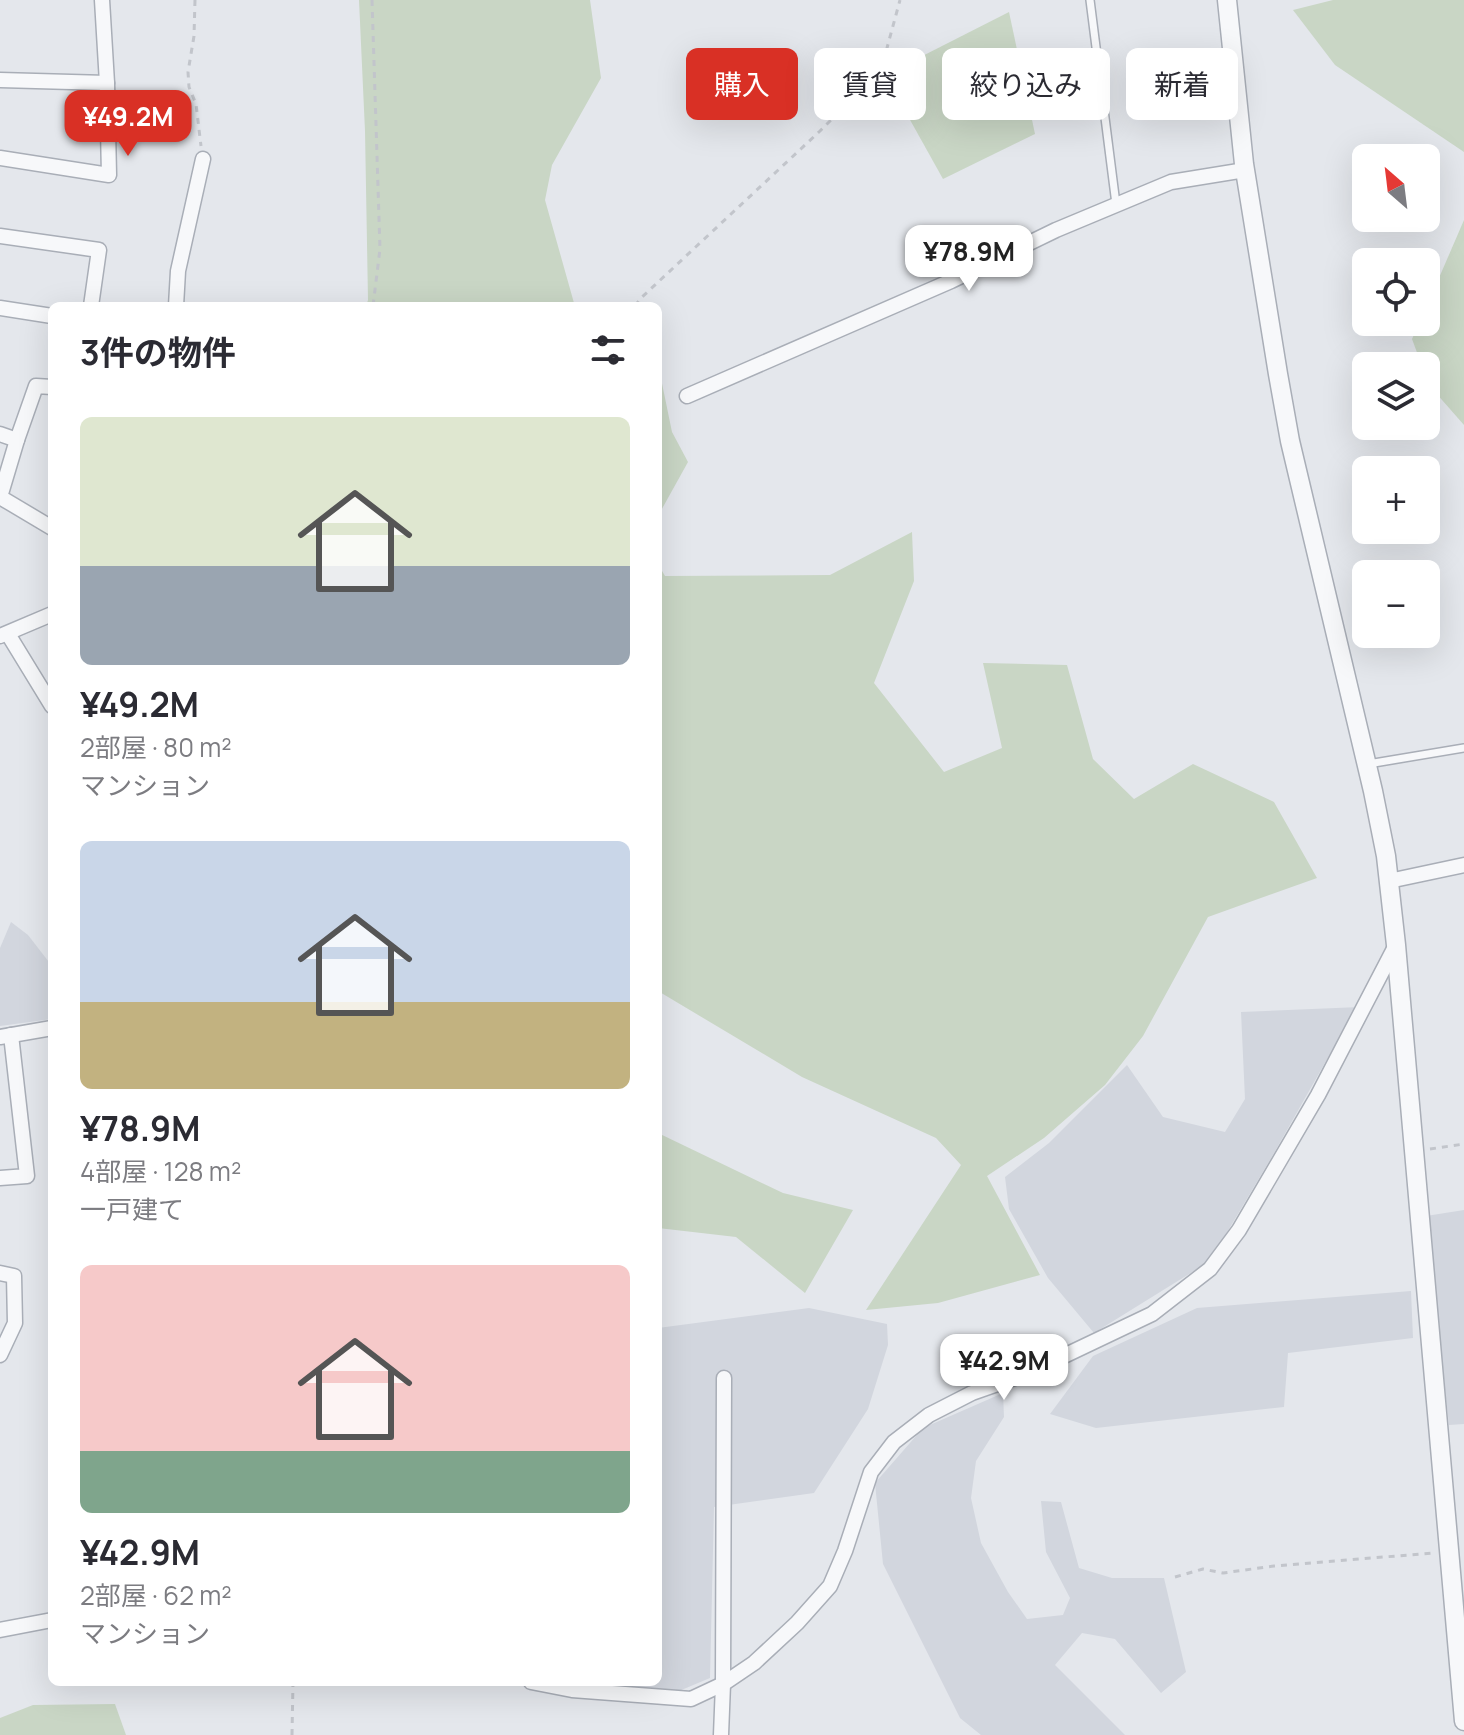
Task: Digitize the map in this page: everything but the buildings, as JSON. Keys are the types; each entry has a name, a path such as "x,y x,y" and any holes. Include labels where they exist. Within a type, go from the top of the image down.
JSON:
{"street":[{"path":"0,158 109,175 102,0"},
{"path":"1227,0 1245,170 1290,441 1386,856 1456,1551 1464,1721"},
{"path":"0,80 107,83"},
{"path":"176,302 178,271 203,159"},
{"path":"687,396 951,281 1056,230 1171,182 1245,170"},
{"path":"0,236 99,250 92,302"},
{"path":"0,308 48,315"},
{"path":"48,387 36,386 0,497 48,526"},
{"path":"0,434 17,440"},
{"path":"48,616 4,635 48,700"},
{"path":"1389,881 1464,865"},
{"path":"552,1686 691,1699 723,1684 754,1663 797,1623 830,1586 871,1472 894,1442 929,1415 972,1393 1026,1374 1152,1314 1210,1269 1239,1230 1318,1095 1396,945"},
{"path":"0,1178 27,1176 6,1036 48,1029"},
{"path":"0,1273 14,1276 15,1323 0,1355"},
{"path":"721,1735 724,1378"},
{"path":"0,1630 48,1621"}],"lane":[{"path":"1090,0 1116,205"},
{"path":"1366,764 1464,748"}],"path":[{"path":"195,0 194,36 188,72 189,87 196,104 203,159"},
{"path":"372,0 380,249 373,302"},
{"path":"638,302 859,92 887,48 900,0"},
{"path":"1414,1151 1464,1144"},
{"path":"1175,1577 1203,1569 1223,1573 1456,1551"},
{"path":"292,1735 293,1686"}],"shaded area":[{"path":"11,922 28,935 48,961 48,1020 0,1026 0,948"},
{"path":"1360,1007 1210,1261 1094,1333 1048,1278 1009,1209 1005,1177 1049,1143 1127,1065 1163,1117 1225,1132 1245,1099 1241,1012"},
{"path":"1464,1210 1464,1424 1449,1425 1426,1216"},
{"path":"1411,1291 1413,1338 1288,1353 1284,1407 1096,1428 1050,1414 1093,1356 1197,1308"},
{"path":"809,1308 887,1324 888,1345 868,1409 814,1493 714,1507 710,1678 679,1691 601,1687 662,1686 662,1327"},
{"path":"1003,1393 1004,1417 976,1461 971,1498 981,1543 1027,1619 1063,1615 1070,1598 1046,1552 1041,1501 1061,1502 1079,1568 1112,1578 1164,1578 1186,1672 1161,1693 1115,1639 1082,1633 1055,1665 1125,1735 981,1735 960,1718 883,1564 875,1483 923,1428"}],"green space":[{"path":"359,0 590,0 601,78 552,165 545,200 574,302 367,302"},
{"path":"1333,0 1464,0 1464,152 1335,65 1293,10"},
{"path":"1009,12 1017,48 942,48 942,120 1032,120 1035,134 943,179 910,120 926,120 926,54"},
{"path":"1464,220 1464,425 1440,398 1440,352 1417,352 1412,339 1413,336 1440,336 1440,276"},
{"path":"662,383 672,432 688,462 662,509"},
{"path":"912,532 914,581 874,683 944,772 1002,748 983,663 1067,665 1093,759 1134,799 1193,764 1274,802 1317,878 1208,917 1143,1036 1105,1085 1044,1138 987,1176 1040,1275 938,1303 866,1310 961,1165 936,1138 802,1077 662,993 662,571 665,576 830,575"},
{"path":"662,1135 783,1193 853,1210 805,1293 736,1237 662,1228"},
{"path":"115,1704 126,1735 0,1735 0,1718 33,1705"}]}
